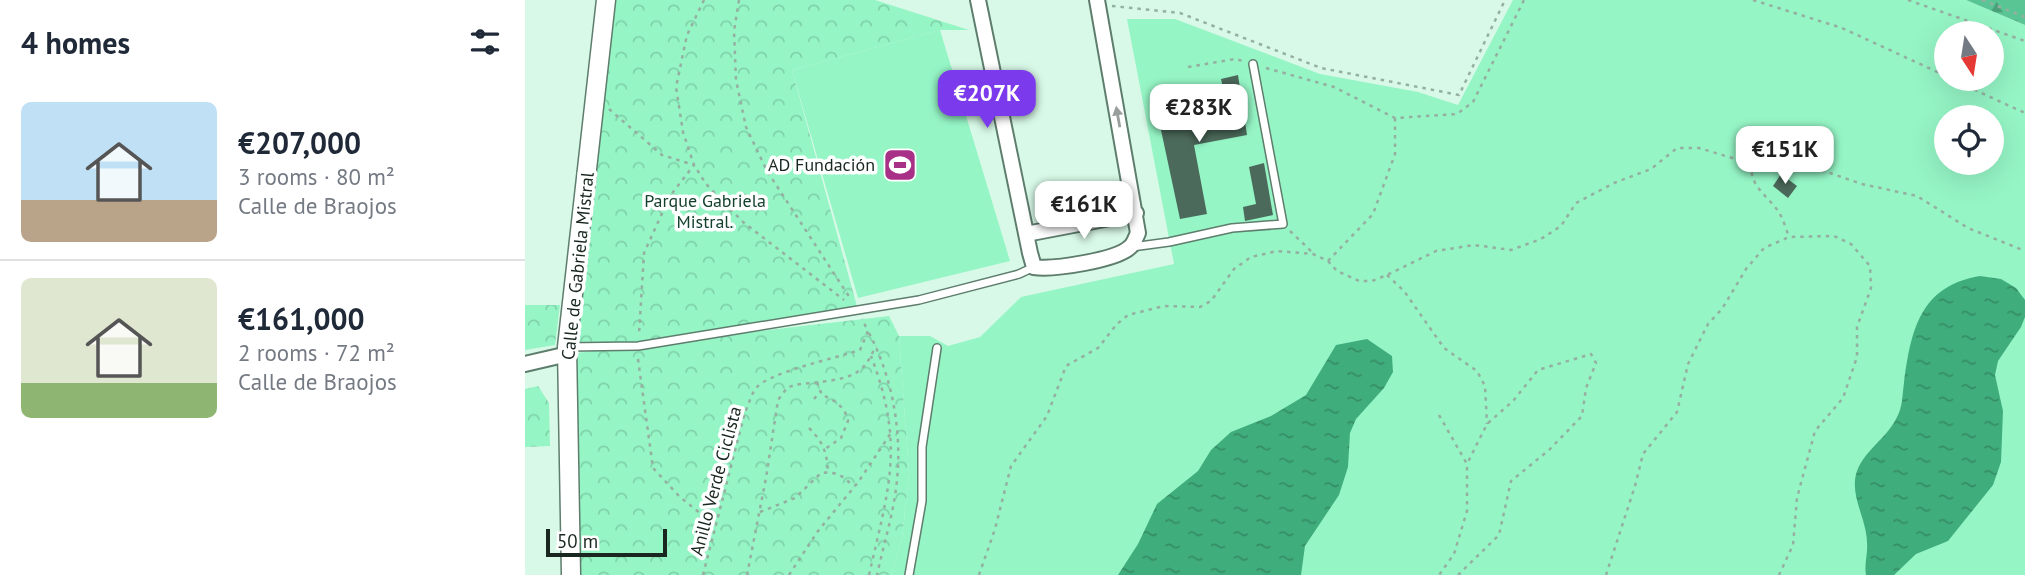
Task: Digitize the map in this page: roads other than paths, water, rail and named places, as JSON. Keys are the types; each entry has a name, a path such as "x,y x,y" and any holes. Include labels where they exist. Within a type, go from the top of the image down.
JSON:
{"street":[{"name":"Calle de Gabriela Mistral","path":"571,575 567,351 606,0"},
{"path":"978,0 1034,267 1049,269 1117,255 1132,247 1138,233 1097,0"},
{"path":"1026,234 1136,213"},
{"path":"525,364 567,351"}],"lane":[{"path":"1132,247 1232,228 1283,223 1253,64"},
{"path":"567,351 638,346 919,300 1019,274 1034,267"},
{"path":"909,575 922,501 922,447 937,348"}],"water":[{"path":"1980,276 2001,279 2016,288 2025,300 2025,317 2021,327 1998,361 1995,375 2003,411 2001,462 1993,485 1948,541 1916,554 1894,575 1866,575 1866,535 1855,488 1857,471 1866,455 1898,415 1910,345 1922,313 1931,300 1944,289"},
{"path":"1367,339 1392,356 1393,372 1384,388 1356,419 1350,433 1348,467 1339,495 1305,546 1301,575 1118,575 1138,544 1157,504 1198,471 1211,450 1231,432 1271,416 1306,395 1336,345"}],"place":[{"name":"AD Fundación","path":"900,165"}],"park label":[{"name":"Parque Gabriela Mistral.","path":"705,211"}]}
